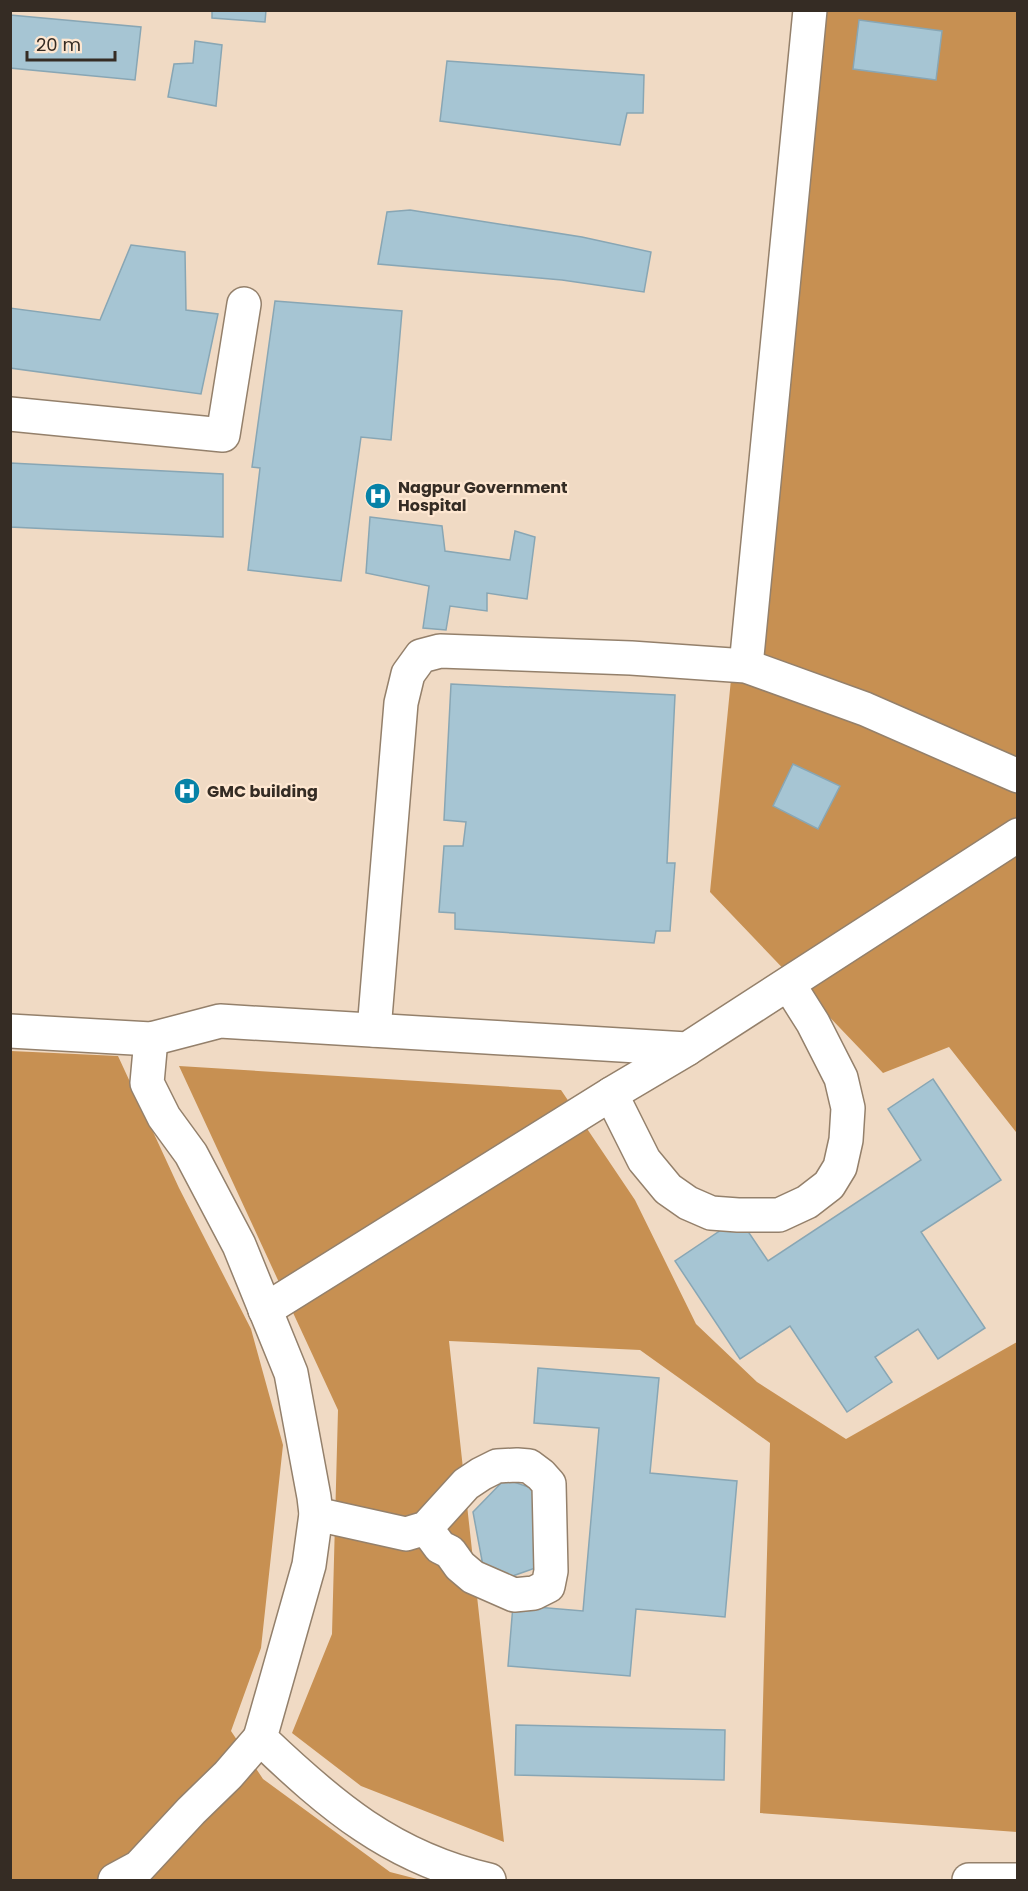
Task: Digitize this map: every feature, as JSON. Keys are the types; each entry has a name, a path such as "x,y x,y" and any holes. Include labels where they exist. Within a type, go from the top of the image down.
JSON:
{"lane":[{"path":"746,666 810,10"},
{"path":"10,414 223,435 244,304"},
{"path":"374,1030 401,703 408,674 421,656 440,651 631,658 746,666 865,709 1017,776"},
{"path":"265,1310 789,985 1017,835"},
{"path":"611,1094 644,1160 668,1189 688,1203 711,1213 778,1215 807,1202 829,1185 840,1167 846,1140 848,1108 841,1078 813,1023 789,985"},
{"path":"10,1031 151,1039 220,1021 687,1049"},
{"path":"115,1881 139,1867 228,1775 260,1738 309,1565 316,1514 291,1372 239,1245 191,1154 164,1117 147,1083 151,1039"},
{"path":"316,1514 406,1534 426,1528"},
{"path":"260,1738 295,1772 352,1819 419,1858 460,1874 489,1881"},
{"path":"969,1881 1017,1880"}],"shaded area":[{"path":"797,11 1017,11 1016,1132 949,1047 883,1073 710,892"},
{"path":"11,1051 118,1056 179,1188 251,1329 283,1445 261,1648 231,1731 263,1779 390,1872 421,1880 11,1880"},
{"path":"179,1066 561,1090 635,1200 696,1324 757,1382 846,1439 1017,1342 1017,1832 760,1813 770,1443 640,1350 449,1341 504,1842 361,1786 292,1733 332,1634 338,1410"}],"building":[{"path":"212,10 266,10 265,22 212,18"},
{"path":"10,15 141,27 135,80 10,68"},
{"path":"859,20 942,31 936,80 853,69"},
{"path":"195,41 222,45 216,106 168,97 174,64 193,63"},
{"path":"447,61 644,75 643,113 627,113 620,145 440,121"},
{"path":"410,210 582,237 651,252 644,292 562,280 378,264 387,212"},
{"path":"131,245 185,252 186,310 218,314 201,394 10,368 10,308 100,320"},
{"path":"275,301 402,311 391,440 361,437 341,581 248,570 260,468 252,467"},
{"path":"10,463 223,474 223,537 10,527"},
{"path":"370,517 442,526 445,551 510,560 515,531 535,537 527,599 487,593 487,611 450,606 446,630 423,628 429,586 366,573"},
{"path":"451,684 675,695 667,863 675,863 670,931 656,931 654,943 455,929 455,913 439,912 444,846 463,846 466,822 444,820"},
{"path":"793,764 840,786 818,829 773,806"},
{"path":"933,1079 1001,1180 921,1232 985,1328 938,1359 918,1329 875,1357 892,1382 847,1412 790,1326 740,1359 675,1261 739,1218 768,1261 921,1160 888,1109"},
{"path":"538,1368 659,1378 650,1473 737,1481 725,1617 636,1609 630,1676 508,1666 513,1605 583,1611 599,1428 534,1423"},
{"path":"505,1479 540,1491 541,1566 507,1578 483,1566 473,1512"},
{"path":"516,1725 725,1730 724,1780 515,1775"}],"place":[{"name":"Nagpur Government Hospital","path":"378,496"},
{"name":"GMC building","path":"187,791"}]}
